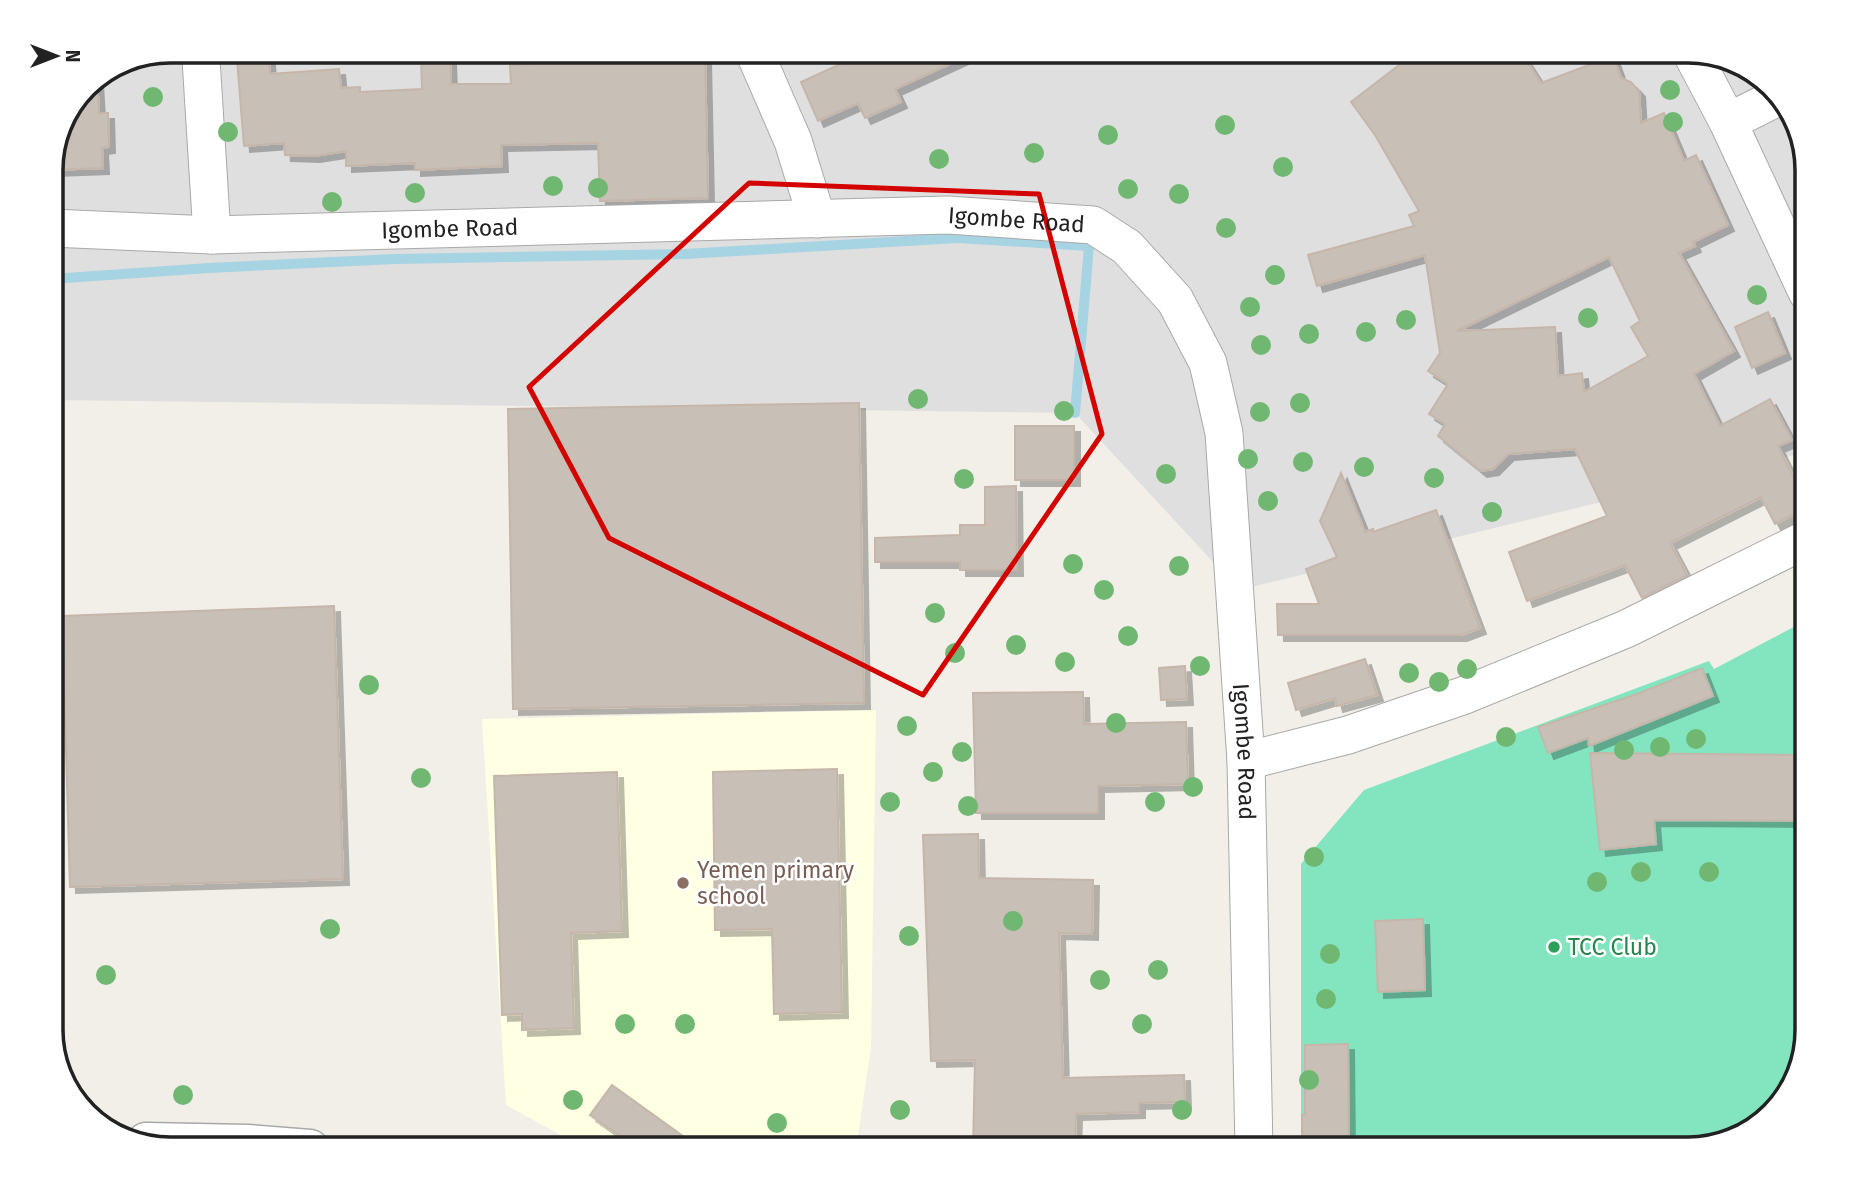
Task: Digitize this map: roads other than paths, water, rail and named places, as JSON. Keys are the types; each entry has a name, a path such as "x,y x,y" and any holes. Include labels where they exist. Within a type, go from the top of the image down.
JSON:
{"street":[{"path":"201,63 212,235"},
{"path":"760,63 793,141 817,219"},
{"path":"1697,64 1728,122 1795,266"},
{"path":"1728,122 1769,101"},
{"name":"Igombe Road","path":"63,229 212,235 948,215 1093,225 1127,247 1175,300 1208,363 1224,433 1246,761 1254,1137"},
{"path":"1246,761 1348,735 1465,695 1626,629 1795,546"}],"waterway":[{"path":"63,278 395,259 685,254 958,238 1089,246 1075,413"}],"place":[{"name":"Yemen primary school","path":"683,883"},
{"name":"TCC Club","path":"1554,947"}]}
